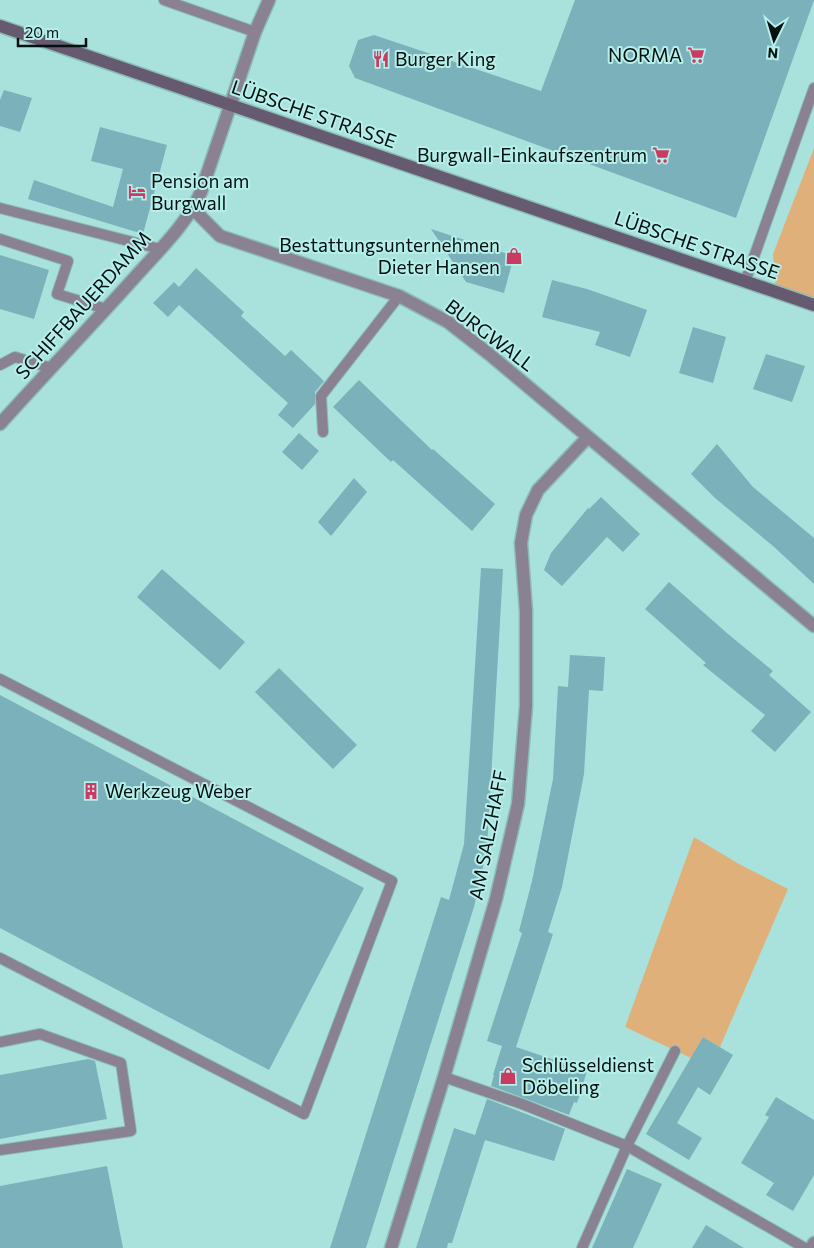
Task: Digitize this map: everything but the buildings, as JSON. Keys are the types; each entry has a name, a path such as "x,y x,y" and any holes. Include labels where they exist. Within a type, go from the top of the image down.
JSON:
{"street":[{"path":"193,209 201,192 232,105 255,32 269,0"},
{"name":"LÜBSCHE STRASSE","path":"0,26 814,305"},
{"name":"SCHIFFBAUERDAMM","path":"0,424 181,226 193,209"},
{"name":"BURGWALL","path":"193,209 220,236 399,296 448,322 588,436 814,626"},
{"name":"AM SALZHAFF","path":"391,1248 496,899 518,804 526,706 526,611 521,543 526,515 538,490 588,436"},
{"path":"811,1248 814,1243"}],"lane":[{"path":"164,0 255,32"},
{"path":"745,282 814,88"},
{"path":"0,208 160,249"},
{"path":"0,239 68,261 57,294 106,309"},
{"path":"324,432 321,396 399,296"},
{"path":"0,365 15,357 51,368"},
{"path":"0,678 392,880 304,1114 0,958"},
{"path":"0,1042 40,1034 122,1063 131,1131 0,1150"},
{"path":"582,1248 627,1146 674,1050"},
{"path":"444,1077 522,1104 627,1146 805,1248"}],"shaded area":[{"path":"814,148 814,305 776,292 773,254"},
{"path":"694,837 739,864 788,889 720,1047 703,1037 691,1058 625,1027"}],"place":[{"name":"NORMA","path":"696,55"},
{"name":"Burger King","path":"381,59"},
{"name":"Burgwall-Einkaufszentrum","path":"661,155"},
{"name":"Pension am Burgwall","path":"137,192"},
{"name":"Bestattungsunternehmen Dieter Hansen","path":"514,256"},
{"name":"Werkzeug Weber","path":"91,791"},
{"name":"Schlüsseldienst Döbeling","path":"508,1076"}]}
